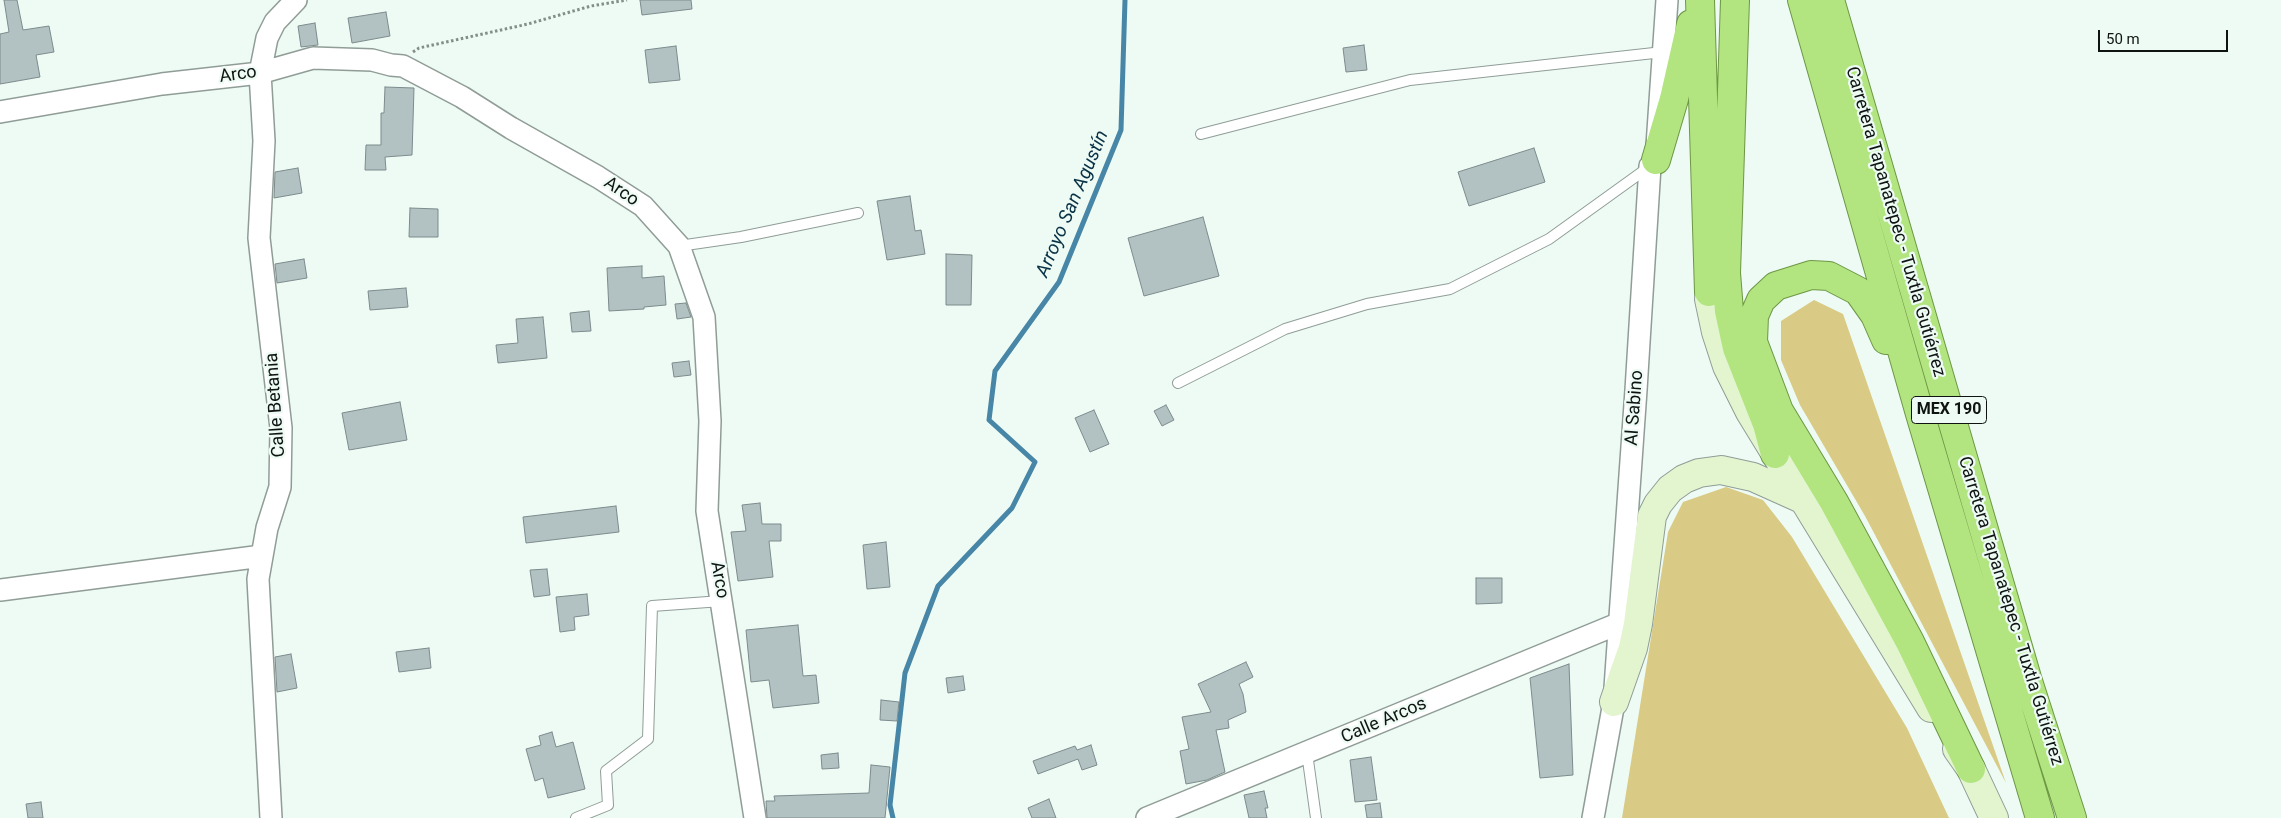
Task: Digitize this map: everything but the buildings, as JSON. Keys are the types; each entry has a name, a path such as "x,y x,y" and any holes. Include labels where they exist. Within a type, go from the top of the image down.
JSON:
{"highway":[{"path":"1735,0 1726,273 1729,311 1737,348 1766,424 1775,454"},
{"name":"Carretera Tapanatepec - Tuxtla Gutiérrez","path":"1802,0 1920,414 2040,818"},
{"name":"Carretera Tapanatepec - Tuxtla Gutiérrez","path":"1830,0 2027,678 2072,818"},
{"path":"1653,163 1674,100 1699,5"},
{"path":"1699,5 1709,299"},
{"path":"1920,414 1875,315 1858,291 1829,276 1811,275 1776,286 1761,300 1754,316 1753,342 1779,410 1834,502 1906,634 1970,769"}],"main road":[{"path":"1709,299 1716,332 1727,366 1750,412 1970,769 1994,818"},
{"path":"1614,702 1633,648 1638,624 1652,516 1658,504 1670,489 1684,479 1699,473 1721,470 1753,477 1802,499"}],"street":[{"name":"Calle Betania","path":"271,818 258,579 267,528 280,487 281,428 259,238 264,141 260,73 267,38 275,22 296,0"},
{"name":"Al Sabino","path":"1593,818 1614,702 1653,163 1667,0"},
{"name":"Arco","path":"0,112 162,84 260,73 313,58 372,60 391,66 403,66 598,177 642,206 679,246 704,317 710,420 707,511 755,818"},
{"path":"0,590 262,556"},
{"name":"Calle Arcos","path":"1147,818 1620,623"}],"lane":[{"path":"1201,134 1410,80 1664,52"},
{"path":"1178,383 1285,329 1367,304 1450,289 1549,238 1653,163"},
{"path":"679,246 741,237 858,213"},
{"path":"576,818 608,805 606,771 648,739 652,606 722,601"},
{"path":"1307,753 1316,818"}],"path":[{"path":"391,66 419,48 528,24 591,6 627,0"}],"shaded area":[{"path":"1814,300 1843,314 2006,783 1865,516 1800,405 1781,360 1781,321"},
{"path":"1726,487 1763,500 1792,537 1907,728 1949,818 1622,818 1668,532 1683,502"}],"waterway":[{"name":"Arroyo San Agustín","path":"893,818 890,805 905,673 938,586 1012,508 1035,462 989,420 995,371 1059,282 1121,130 1125,0"}]}
